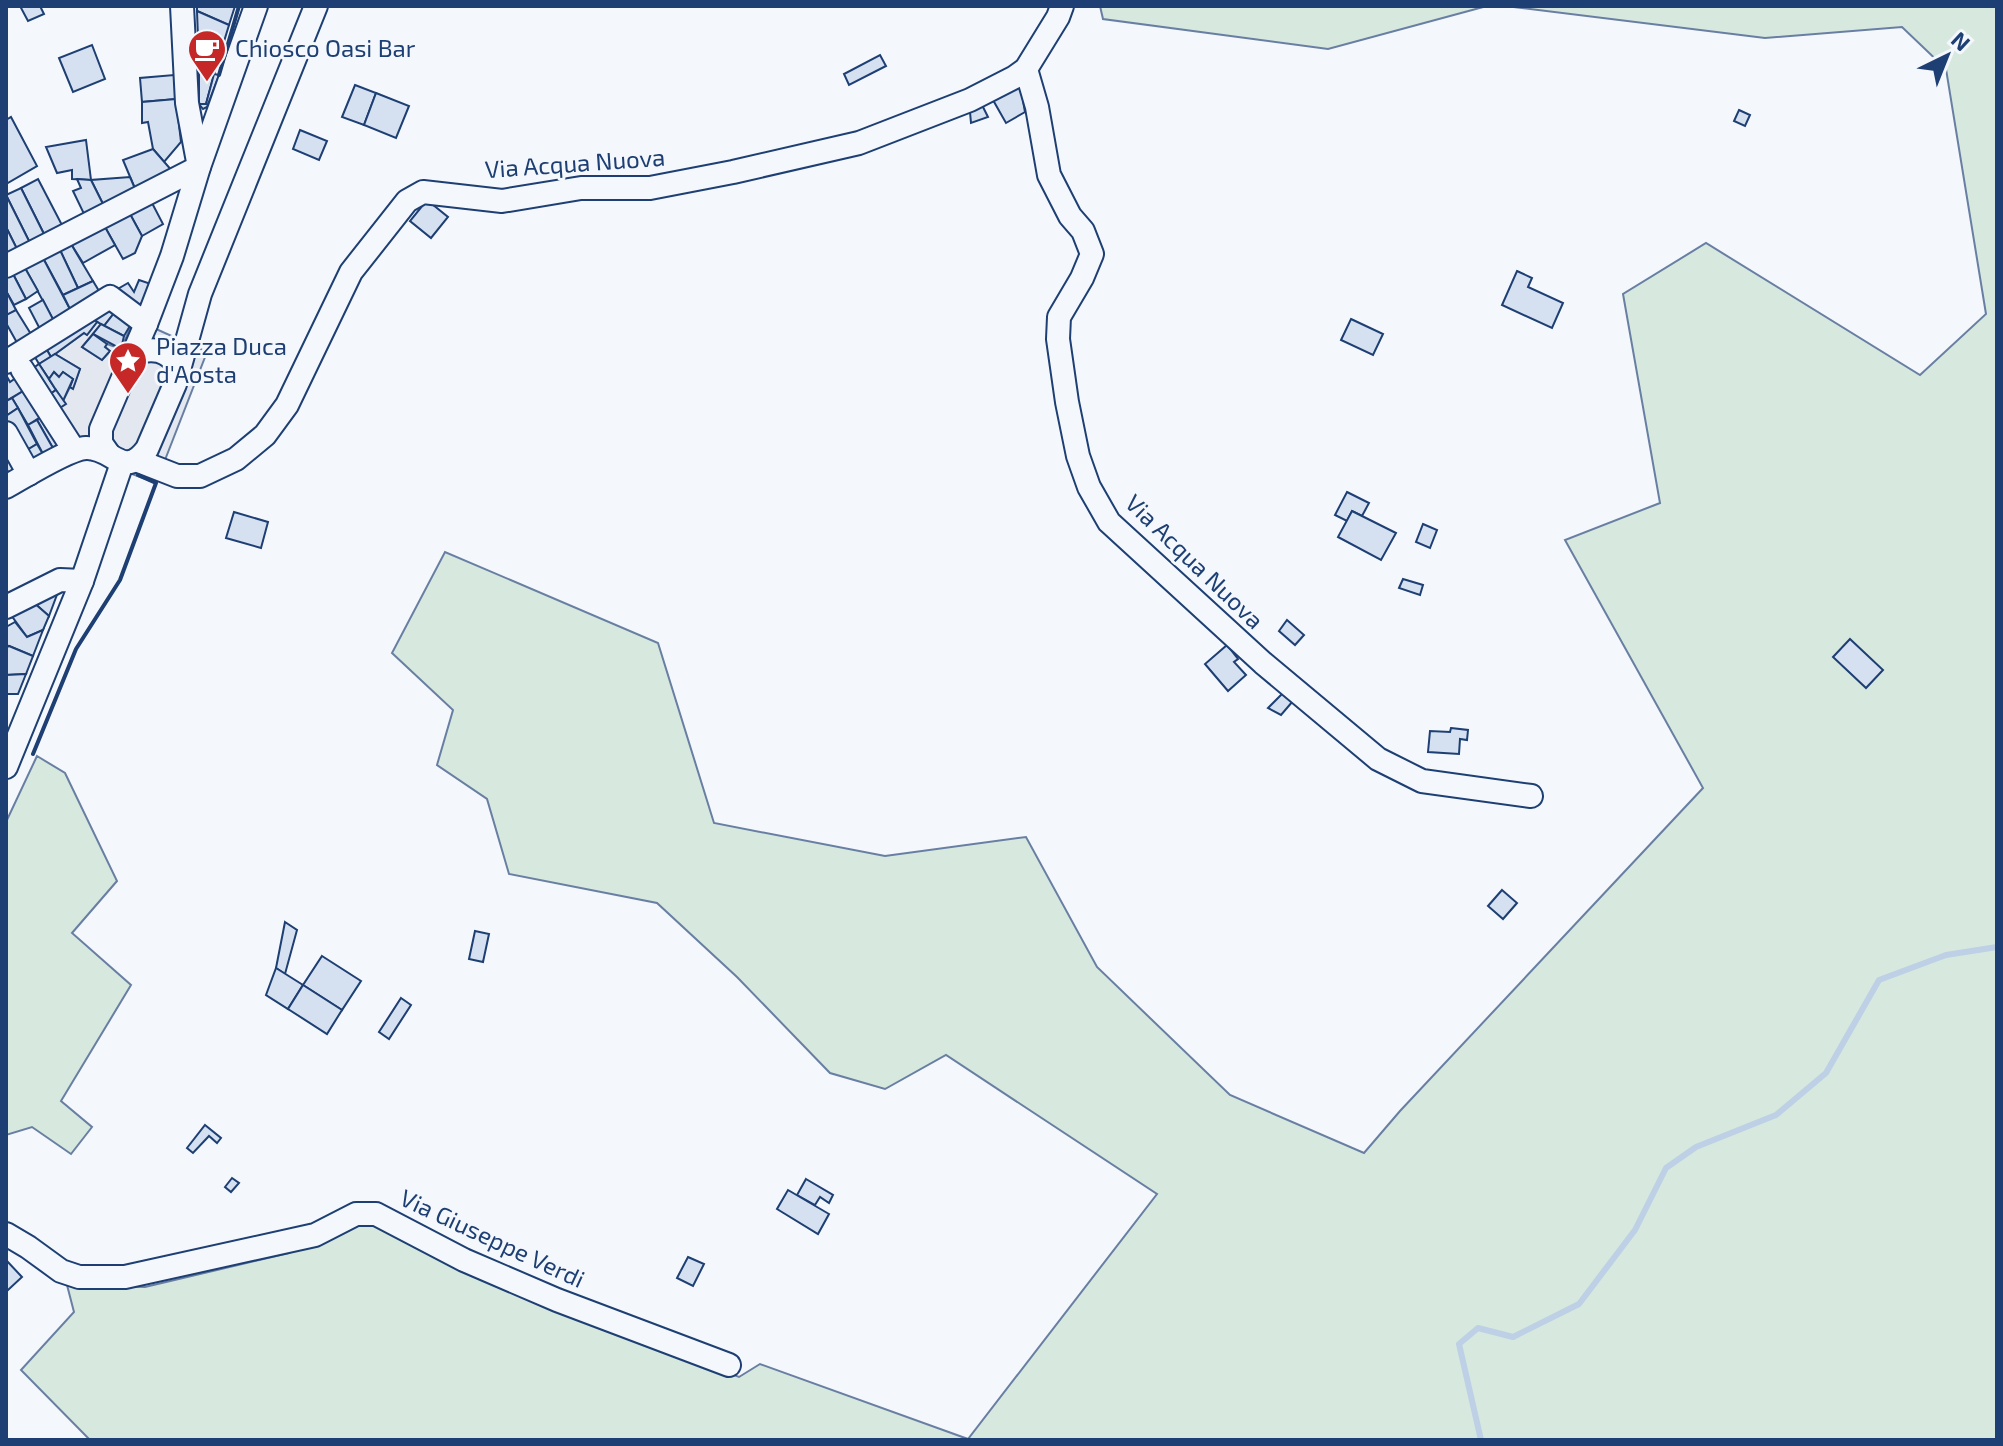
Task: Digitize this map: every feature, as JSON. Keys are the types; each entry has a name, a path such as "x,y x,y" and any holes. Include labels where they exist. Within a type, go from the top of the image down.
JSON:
{"street":[{"path":"182,6 187,103 199,167"},
{"path":"121,462 101,443 101,429 172,256 199,167 256,6"},
{"path":"6,767 82,581 121,462 147,449 175,384 200,294 316,6"},
{"name":"Via Acqua Nuova","path":"121,462 177,476 200,476 236,459 265,435 287,405 351,272 407,201 423,192 502,201 581,188 650,188 859,143 970,100 1026,69 1062,6"},
{"name":"Via Acqua Nuova","path":"1026,69 1037,107 1049,175 1070,216 1083,231 1092,254 1059,317 1058,339 1078,456 1089,487 1109,522 1263,663 1378,759 1422,781 1531,796"},
{"path":"6,266 199,167"},
{"path":"74,450 14,366 110,297 146,324"},
{"path":"134,353 153,348 169,355 180,366"},
{"path":"6,433 29,474"},
{"path":"6,487 74,450 86,448 121,462"},
{"path":"6,607 60,580 82,581"},
{"name":"Via Giuseppe Verdi","path":"6,1234 61,1271 79,1277 125,1277 315,1235 356,1214 376,1214 490,1272 729,1365"}],"shaded area":[{"path":"1100,6 1487,6 1328,49 1103,19"},
{"path":"1505,6 1997,6 1997,1440 90,1440 21,1370 74,1312 67,1285 145,1287 289,1253 355,1220 372,1220 551,1306 739,1377 760,1364 968,1439 1157,1194 946,1055 885,1089 830,1073 737,977 657,903 509,874 487,799 437,765 453,710 392,653 445,552 658,643 714,823 885,856 1026,837 1097,967 1230,1095 1364,1153 1703,788 1565,540 1660,503 1623,294 1706,243 1920,375 1986,314 1946,69 1902,27 1765,38"},
{"name":"Piazza Duca d'Aosta","path":"134,319 207,352 156,483 97,461 51,414 70,387 73,388 80,369 55,354 84,333 87,335 97,322 101,324 82,347 102,360 110,351 105,347 107,344 121,349"},
{"path":"37,756 65,773 117,881 72,933 131,985 61,1101 92,1127 71,1154 32,1127 6,1135 6,822"}],"building":[{"path":"20,6 40,6 44,14 28,21"},
{"path":"197,6 235,6 229,25 197,11"},
{"path":"197,11 229,25 215,71 199,66"},
{"path":"92,45 105,79 73,92 59,58"},
{"path":"880,55 886,66 849,85 844,74"},
{"path":"199,66 215,71 206,104 199,104"},
{"path":"214,74 219,75 207,107 203,109 199,104 206,104"},
{"path":"174,75 176,99 142,102 140,78"},
{"path":"355,85 376,93 364,125 342,117"},
{"path":"1016,86 1021,89 1025,112 1006,123 993,100"},
{"path":"376,93 409,106 396,138 364,125"},
{"path":"176,99 181,142 164,162 153,149 148,122 142,123 142,102"},
{"path":"982,105 988,117 971,123 970,112"},
{"path":"1739,110 1750,115 1745,126 1734,121"},
{"path":"11,117 37,166 6,184 6,120"},
{"path":"300,130 327,141 319,160 293,149"},
{"path":"86,140 91,180 72,179 72,170 57,173 46,147"},
{"path":"153,149 173,172 136,191 123,160"},
{"path":"130,177 136,191 104,206 91,180"},
{"path":"38,179 63,227 45,236 21,188"},
{"path":"77,179 91,180 104,206 85,216 73,191 81,188"},
{"path":"21,188 45,236 30,243 6,195"},
{"path":"6,195 30,243 17,249 6,227"},
{"path":"427,200 448,217 431,238 410,221"},
{"path":"152,203 163,224 142,236 130,214"},
{"path":"130,214 142,236 135,253 123,259 105,227"},
{"path":"6,227 17,249 6,255"},
{"path":"105,227 115,245 83,263 71,244"},
{"path":"71,244 93,281 78,288 60,250"},
{"path":"60,250 78,288 63,295 43,258"},
{"path":"43,258 72,313 55,323 25,268"},
{"path":"25,268 38,291 26,299 13,274"},
{"path":"1517,271 1532,278 1528,287 1563,303 1552,328 1502,305"},
{"path":"13,274 26,299 14,305 6,291 6,278"},
{"path":"139,280 151,284 136,314 111,293 128,283 134,292"},
{"path":"93,281 102,296 72,313 63,295"},
{"path":"6,291 16,310 6,316"},
{"path":"43,300 55,323 41,331 29,308"},
{"path":"112,303 118,308 104,326 90,317"},
{"path":"118,308 134,319 124,336 104,326"},
{"path":"16,310 34,339 20,348 6,323 6,315"},
{"path":"90,317 97,322 87,335 84,333 51,357 44,345"},
{"path":"1351,319 1383,334 1373,355 1341,340"},
{"path":"101,324 124,336 121,349 93,334"},
{"path":"93,334 107,344 105,347 110,351 102,360 82,347"},
{"path":"44,345 51,357 39,364 32,352"},
{"path":"55,354 80,369 73,389 70,387 73,379 63,372 59,377 54,372 49,379 39,364"},
{"path":"39,364 56,390 46,397 29,371"},
{"path":"54,372 59,377 63,372 73,379 63,401 49,379"},
{"path":"6,375 10,382 20,375 28,388 6,401"},
{"path":"28,388 45,414 28,425 12,398"},
{"path":"56,390 66,404 55,411 46,397"},
{"path":"12,398 18,408 6,416 6,401"},
{"path":"18,408 37,444 22,453 6,424 6,416"},
{"path":"45,414 64,444 54,450 37,420"},
{"path":"37,420 54,450 44,456 28,425"},
{"path":"37,444 44,456 29,465 22,453"},
{"path":"14,455 21,469 10,475 6,460"},
{"path":"1347,492 1369,503 1362,516 1352,511 1347,521 1335,515"},
{"path":"1352,511 1396,533 1381,560 1338,537"},
{"path":"234,512 268,522 261,548 226,538"},
{"path":"1423,524 1437,530 1430,548 1416,542"},
{"path":"1403,579 1423,585 1420,595 1399,588"},
{"path":"58,592 49,616 33,602"},
{"path":"33,602 49,616 43,630 27,637 11,615"},
{"path":"1287,620 1304,635 1295,645 1279,631"},
{"path":"15,622 27,637 43,630 33,656 9,646 6,648 6,627"},
{"path":"1850,639 1883,670 1866,688 1833,657"},
{"path":"1227,645 1238,659 1234,662 1246,675 1228,691 1205,664"},
{"path":"9,646 33,656 26,674 6,675 6,648"},
{"path":"26,674 18,694 6,694 6,675"},
{"path":"1284,692 1293,701 1281,715 1268,708"},
{"path":"1451,728 1468,730 1467,740 1460,739 1459,754 1428,752 1430,731 1450,732"},
{"path":"1502,890 1517,903 1503,919 1488,906"},
{"path":"285,922 297,930 285,974 276,968"},
{"path":"475,931 489,934 483,962 469,959"},
{"path":"322,956 361,981 342,1010 303,985"},
{"path":"276,968 303,985 288,1009 266,995"},
{"path":"303,985 342,1010 327,1034 288,1009"},
{"path":"401,998 411,1005 389,1039 379,1032"},
{"path":"205,1125 221,1138 217,1143 209,1136 193,1153 187,1148"},
{"path":"232,1178 239,1183 231,1192 225,1187"},
{"path":"806,1179 833,1195 829,1203 820,1197 815,1205 797,1195"},
{"path":"788,1190 829,1214 818,1234 777,1209"},
{"path":"688,1257 704,1264 693,1286 677,1278"},
{"path":"6,1260 22,1277 8,1290 6,1287"}],"waterway":[{"path":"1481,1440 1459,1344 1478,1328 1513,1337 1579,1304 1635,1230 1666,1168 1696,1147 1776,1115 1826,1073 1879,980 1946,955 1997,947"}],"wall":[{"path":"219,75 239,6"},
{"path":"33,754 76,649 120,580 156,483 138,475"}],"place":[{"name":"Chiosco Oasi Bar","path":"207,83"},
{"name":"Piazza Duca d'Aosta","path":"128,395"}]}
